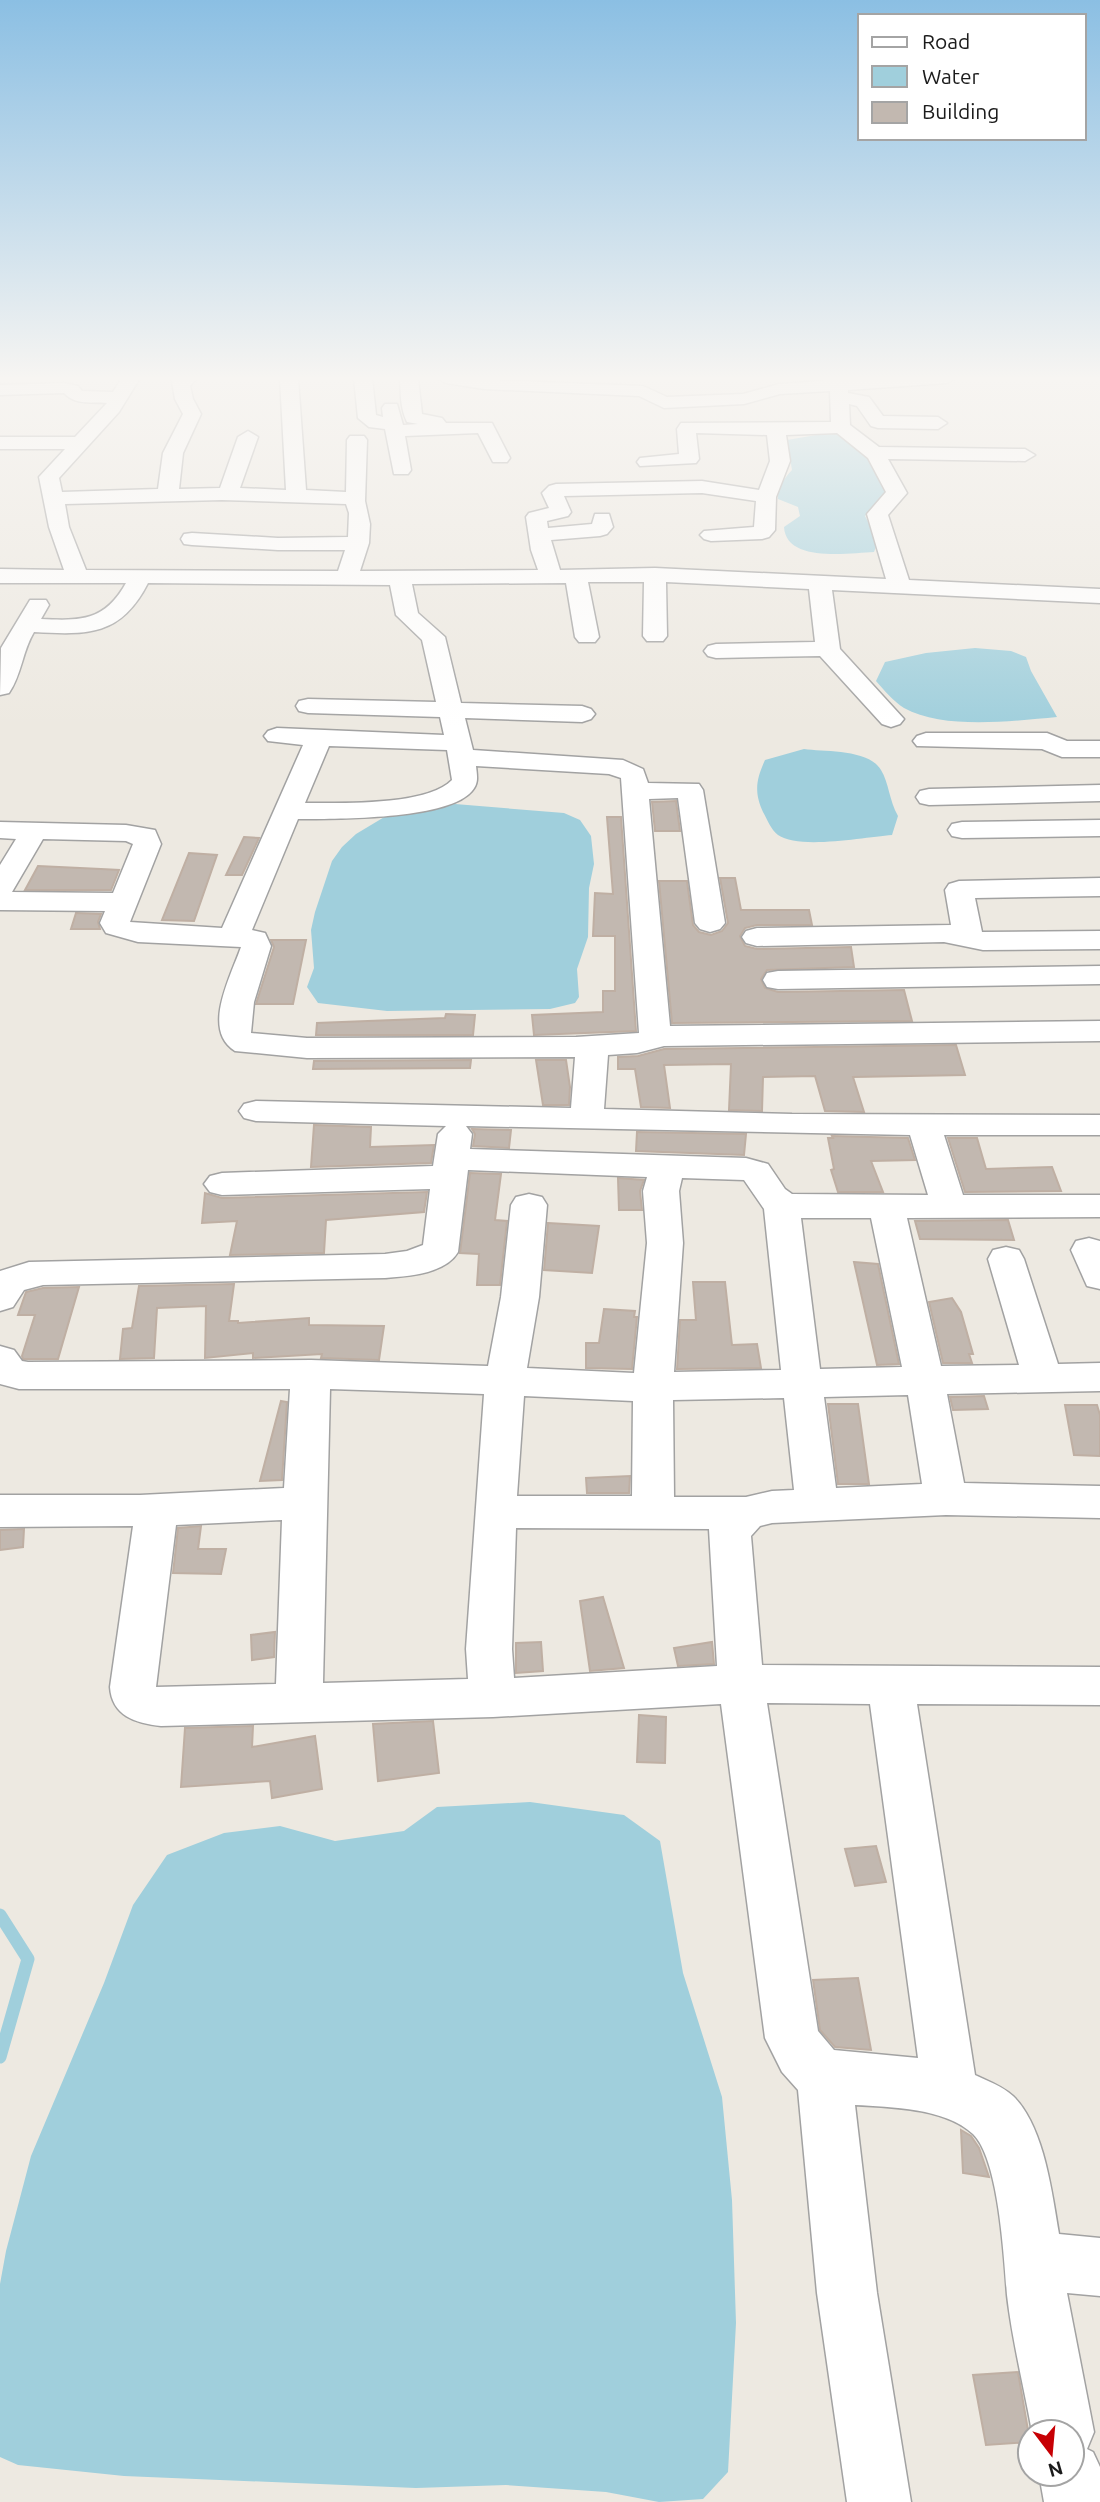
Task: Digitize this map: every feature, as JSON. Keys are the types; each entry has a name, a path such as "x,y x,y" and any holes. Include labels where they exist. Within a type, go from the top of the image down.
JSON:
{"street":[{"path":"52,495 59,527 77,576"},
{"path":"52,498 146,495"},
{"path":"280,495 346,497 356,500"},
{"path":"347,577 358,543 356,495"},
{"path":"552,495 561,512 536,517 552,577"},
{"path":"711,535 762,533 766,497 752,495"},
{"path":"895,495 877,514 900,588"},
{"path":"539,535 600,530 603,527 602,518"},
{"path":"192,539 243,543 358,543"},
{"path":"243,543 244,576"},
{"path":"0,576 400,578 655,575 1100,596"},
{"path":"654,636 655,575"},
{"path":"2,682 10,656 53,576"},
{"path":"26,625 85,625 109,617 119,612 141,576"},
{"path":"576,576 587,637"},
{"path":"287,811 380,810 448,795 461,788 465,780 452,708 433,637 407,615 400,578"},
{"path":"820,584 827,626 827,649 891,719"},
{"path":"716,651 827,649"},
{"path":"308,706 452,708 582,714"},
{"path":"277,736 460,750 624,768 634,775 655,1036"},
{"path":"234,936 319,738"},
{"path":"926,741 1047,741 1058,748 1100,749"},
{"path":"637,791 690,790 710,923"},
{"path":"929,797 1100,793"},
{"path":"962,830 1100,828"},
{"path":"0,830 126,832 145,836 147,844 115,923 122,931 248,937 257,942 236,1016 235,1032 239,1040 246,1044 307,1048 592,1046 647,1042 655,1036 1100,1031"},
{"path":"4,875 34,831"},
{"path":"968,938 958,890 1100,887"},
{"path":"0,901 123,902"},
{"path":"757,937 944,933 983,941 1100,940"},
{"path":"778,979 1091,976 1100,1021"},
{"path":"587,1117 592,1046"},
{"path":"256,1111 756,1123 1100,1125"},
{"path":"0,1298 2,1289 10,1280 43,1273 384,1266 413,1263 440,1252 458,1116"},
{"path":"756,1123 756,1172 766,1193 781,1204 802,1207 1100,1206"},
{"path":"924,1124 949,1206"},
{"path":"653,1513 653,1387 665,1243 661,1191 668,1166"},
{"path":"222,1184 451,1168 668,1166 746,1169 756,1172"},
{"path":"781,1204 817,1504"},
{"path":"493,1698 489,1649 495,1512 505,1382 520,1297 528,1205"},
{"path":"887,1207 925,1381 946,1499"},
{"path":"1006,1259 1043,1378"},
{"path":"0,1360 3,1368 12,1374 28,1376 387,1375 653,1387 1100,1377"},
{"path":"299,1704 304,1503 311,1374"},
{"path":"495,1512 746,1513 772,1507 946,1499 1100,1502"},
{"path":"0,1510 141,1511 304,1503"},
{"path":"141,1511 149,1513 155,1520 133,1687 134,1698 160,1707 493,1698 741,1684 1100,1686"},
{"path":"746,1513 729,1532 741,1684 792,2038 803,2058 824,2075 874,2080 968,2098 988,2108 1004,2129 1015,2159 1060,2418"},
{"path":"891,1685 950,2093"},
{"path":"824,2075 846,2293 879,2502"},
{"path":"1036,2273 1055,2263 1100,2267"}],"water":[{"path":"778,495 887,495 865,516 878,541 874,552 820,553 795,546 787,538 784,527 800,516 798,507 778,499"},
{"path":"975,648 1011,651 1026,657 1057,717 979,722 938,719 904,708 876,681 885,662 926,653"},
{"path":"804,749 857,755 875,763 884,775 898,816 892,835 801,842 778,835 771,827 758,798 760,774 765,760"},
{"path":"455,804 564,813 580,820 591,836 594,864 589,888 588,937 577,969 579,997 575,1003 550,1009 387,1011 318,1003 307,987 314,968 311,930 332,861 356,834 386,816"},
{"path":"530,1802 624,1815 660,1841 683,1973 722,2097 732,2200 736,2323 728,2472 703,2499 659,2502 606,2492 506,2485 416,2488 124,2476 18,2465 0,2457 0,2284 31,2156 104,1983 133,1905 167,1855 224,1833 280,1826 335,1841 404,1831 437,1807"}],"building":[{"path":"676,801 680,831 655,831 652,802"},
{"path":"607,817 621,817 636,1031 534,1035 532,1015 603,1012 603,991 615,991 615,936 593,936 595,893 613,894"},
{"path":"244,837 259,838 242,875 226,875"},
{"path":"189,853 217,855 194,921 162,920"},
{"path":"38,866 119,870 111,890 25,890"},
{"path":"720,878 735,878 741,910 809,910 812,925 757,925 745,928 740,936 745,946 757,949 851,947 854,967 767,970 761,979 765,988 778,992 904,990 912,1021 672,1023 659,881 687,881 693,925 699,932 711,935 722,931 728,923"},
{"path":"76,913 101,914 98,922 100,929 71,929"},
{"path":"271,940 306,940 293,1004 256,1004 274,947"},
{"path":"446,1014 475,1015 473,1035 316,1035 317,1023 445,1018"},
{"path":"956,1045 965,1075 853,1077 864,1112 825,1111 815,1076 763,1077 762,1111 729,1110 731,1064 664,1065 670,1108 641,1107 635,1069 618,1069 618,1057 638,1056 664,1049"},
{"path":"471,1060 470,1068 313,1069 314,1061"},
{"path":"536,1060 566,1060 570,1087 569,1105 543,1105"},
{"path":"314,1125 371,1127 370,1147 434,1145 431,1163 311,1167"},
{"path":"472,1129 511,1130 509,1148 473,1146 475,1134"},
{"path":"637,1132 746,1134 744,1155 636,1151"},
{"path":"832,1136 908,1138 915,1160 871,1161 883,1192 838,1192 831,1170 834,1169 828,1138 833,1138"},
{"path":"948,1138 977,1138 986,1169 1052,1167 1061,1191 965,1192"},
{"path":"470,1173 501,1174 495,1220 507,1221 500,1285 477,1285 479,1254 460,1253"},
{"path":"618,1178 644,1180 640,1191 642,1210 619,1210"},
{"path":"427,1192 424,1212 326,1220 324,1253 230,1255 237,1221 202,1223 205,1193 222,1198"},
{"path":"1008,1220 1014,1240 920,1239 915,1221"},
{"path":"548,1223 599,1226 592,1273 544,1270"},
{"path":"854,1262 878,1264 899,1364 877,1365"},
{"path":"693,1282 725,1282 732,1345 757,1344 761,1368 677,1369 680,1320 696,1320"},
{"path":"234,1284 229,1321 238,1323 309,1318 309,1325 384,1326 379,1360 321,1358 322,1354 253,1358 253,1353 205,1358 206,1306 157,1308 154,1358 120,1359 123,1329 132,1328 139,1286"},
{"path":"79,1287 58,1359 23,1359 35,1315 18,1315 26,1292 43,1288"},
{"path":"952,1298 961,1312 973,1354 969,1354 972,1363 943,1363 929,1302"},
{"path":"604,1309 635,1311 634,1317 637,1317 632,1369 586,1368 586,1343 599,1343"},
{"path":"984,1396 988,1409 953,1410 950,1397"},
{"path":"281,1401 287,1402 282,1480 260,1481"},
{"path":"828,1404 858,1404 869,1484 838,1484"},
{"path":"1065,1405 1097,1405 1100,1415 1100,1456 1074,1455"},
{"path":"630,1476 629,1493 587,1493 586,1478"},
{"path":"201,1526 198,1549 226,1549 221,1574 173,1573 178,1528"},
{"path":"24,1529 23,1547 0,1550 0,1530"},
{"path":"603,1597 624,1668 590,1671 580,1601"},
{"path":"275,1632 274,1657 252,1660 251,1635"},
{"path":"541,1642 543,1671 516,1673 516,1643"},
{"path":"712,1642 714,1664 678,1666 674,1648"},
{"path":"639,1715 666,1717 665,1763 637,1762"},
{"path":"433,1721 439,1773 378,1781 373,1724"},
{"path":"253,1726 252,1747 315,1736 322,1789 272,1798 270,1781 181,1787 185,1728"},
{"path":"876,1846 886,1882 855,1886 845,1849"},
{"path":"858,1978 871,2050 835,2047 820,2030 813,1980"},
{"path":"961,2130 971,2136 979,2148 989,2177 963,2173"},
{"path":"1018,2372 1026,2418 1016,2418 1016,2443 986,2445 973,2375"}],"waterway":[{"path":"0,1915 28,1959 0,2057"}]}
